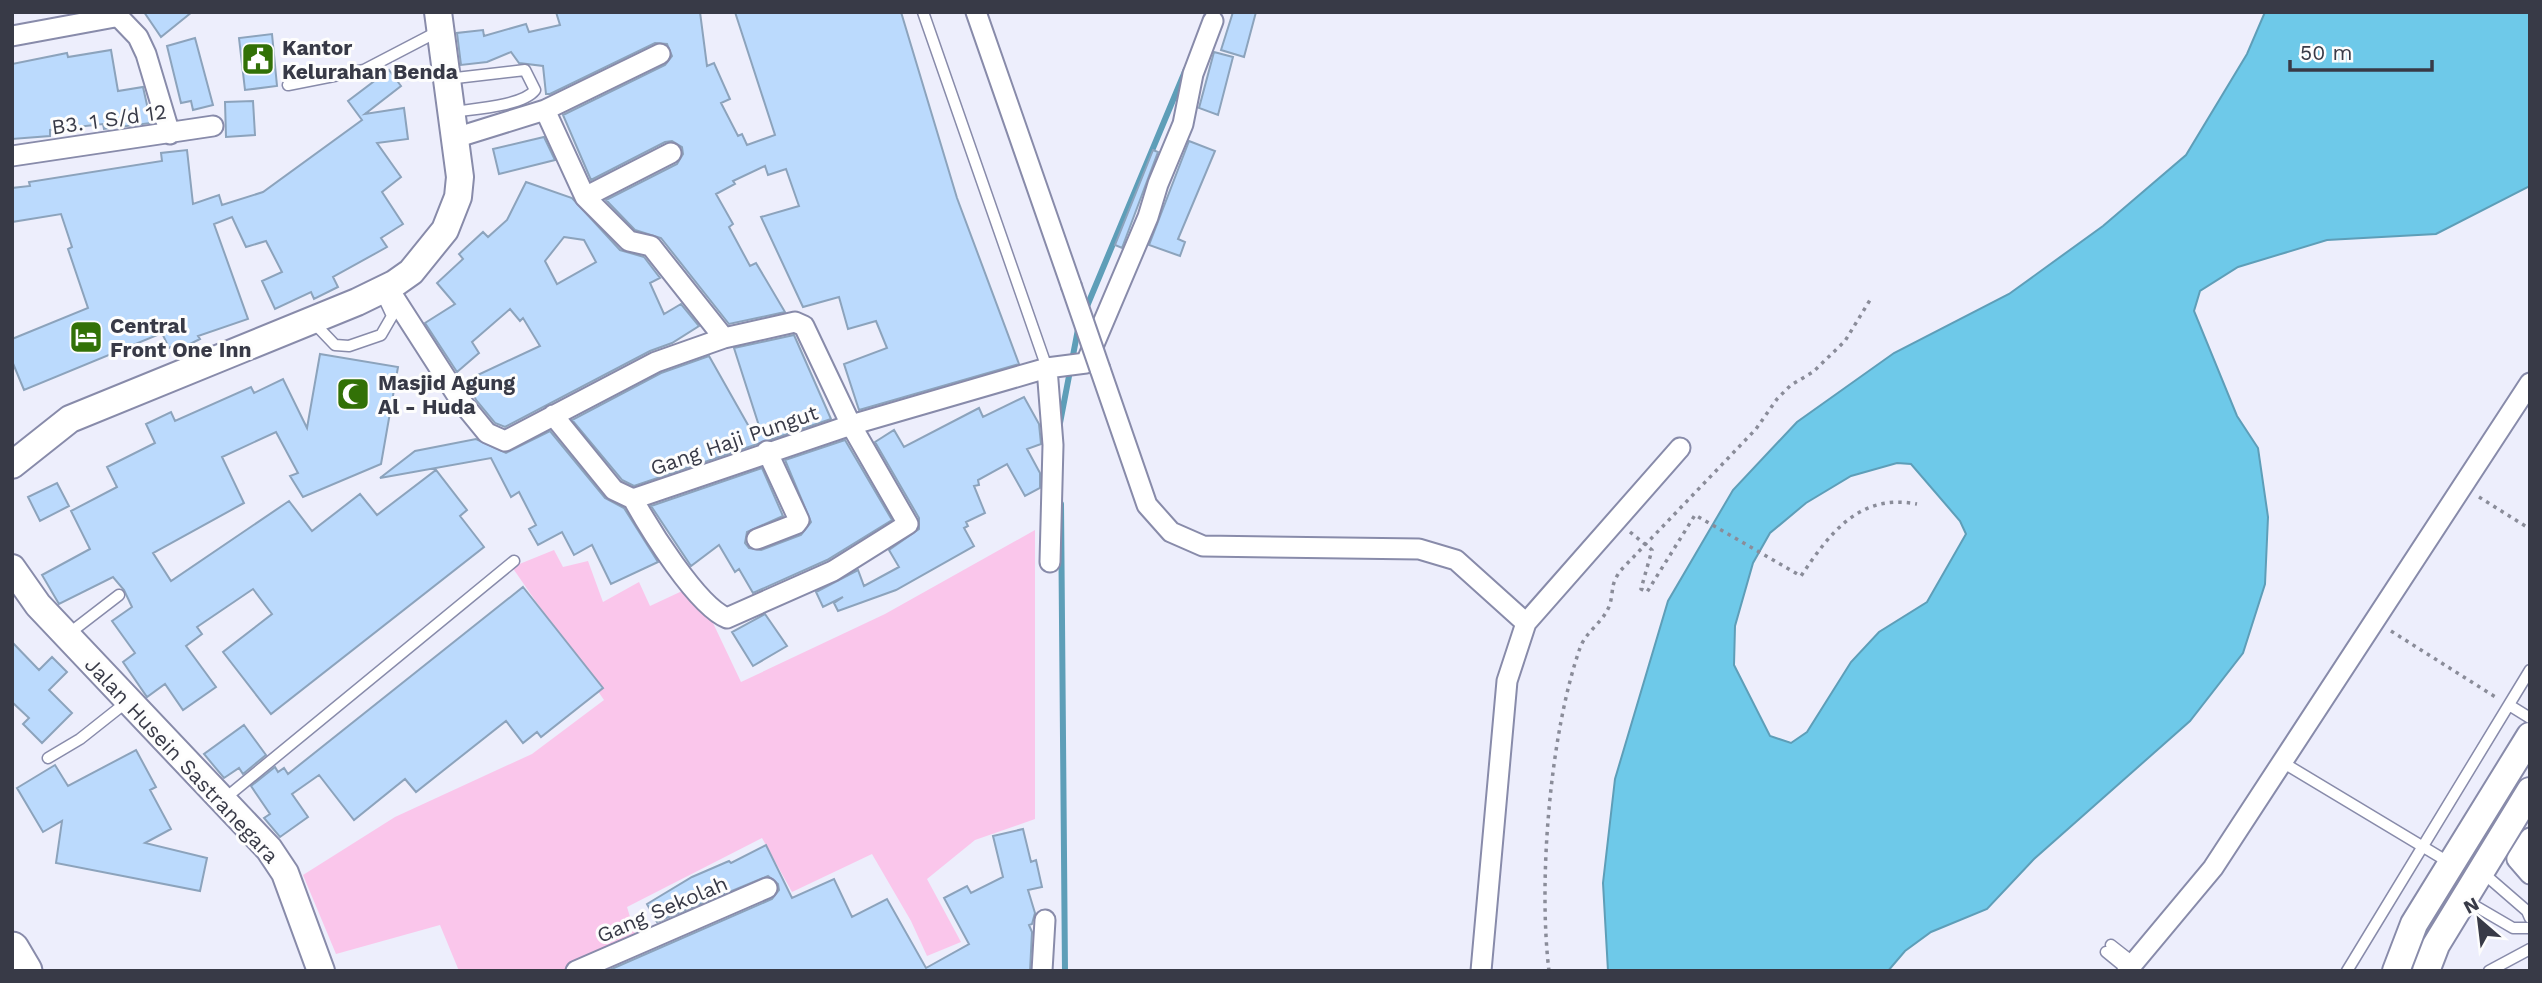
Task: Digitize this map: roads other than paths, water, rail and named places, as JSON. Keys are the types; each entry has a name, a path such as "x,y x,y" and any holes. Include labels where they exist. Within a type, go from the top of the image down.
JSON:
{"highway":[{"path":"12,949 25,971"}],"main road":[{"path":"12,465 70,419 384,290 411,272 445,230 458,197 460,177 439,21"},
{"name":"Jalan Husein Sastranegara","path":"12,568 38,605 223,800 281,867 321,971"},
{"path":"2396,971 2414,924 2530,736"},
{"path":"2426,971 2437,945 2530,791"}],"street":[{"path":"976,12 1147,505 1171,532 1203,546 1419,549 1456,560 1526,623"},
{"path":"12,36 114,15 138,37 170,134"},
{"name":"Gang Haji Pungut","path":"633,499 850,425 1052,367 1080,364 1090,360 1128,259 1149,217 1158,184 1183,124 1193,74 1213,21"},
{"path":"453,126 545,110 660,54"},
{"path":"545,110 585,197 629,241 651,246 724,338"},
{"name":"B3. 1 S/d 12","path":"12,156 213,126"},
{"path":"585,197 671,153"},
{"name":"Gang Haji Pungut","path":"384,290 460,400 487,433 505,441 553,415 656,362 724,338 800,323 850,425 908,519 907,527 833,571 727,618 688,582 649,528 633,499 614,490 553,415"},
{"path":"1050,562 1052,367"},
{"path":"2129,969 2213,868 2530,383"},
{"path":"1481,971 1507,681 1526,623 1680,448"},
{"path":"757,540 796,524 799,520 767,452"},
{"path":"2530,838 2517,859 2530,874"},
{"name":"Gang Sekolah","path":"576,971 767,888"},
{"path":"1042,971 1045,920"}],"lane":[{"path":"923,12 1052,367"},
{"path":"288,85 365,70 439,21"},
{"path":"447,79 525,70 535,90 531,95 453,126"},
{"path":"312,321 335,345 349,346 381,335 392,316 384,290"},
{"path":"223,800 514,561"},
{"path":"66,635 119,596"},
{"path":"2347,971 2530,670"},
{"path":"48,758 80,739 128,700"},
{"path":"2509,705 2530,718"},
{"path":"2282,762 2451,864"},
{"path":"2482,872 2527,911 2530,918"},
{"path":"2465,899 2513,928 2530,928"},
{"path":"2108,949 2129,969"},
{"path":"2489,971 2530,949"}],"water":[{"path":"2265,12 2530,12 2530,186 2436,234 2327,240 2238,267 2200,291 2194,311 2237,416 2258,448 2268,517 2265,584 2243,653 2190,721 2034,859 1987,909 1931,932 1905,951 1888,971 1608,971 1603,883 1615,779 1668,601 1733,490 1797,422 1894,353 2009,294 2103,226 2186,155 2247,54","holes":["1897,463 1911,464 1960,521 1966,534 1927,602 1879,632 1851,662 1807,732 1791,743 1770,736 1734,665 1735,626 1753,563 1770,533 1806,503 1851,476"]}],"waterway":[{"path":"1085,311 1186,69"},
{"path":"1060,423 1079,324"},
{"path":"1061,504 1065,971"}],"place":[{"name":"Kantor Kelurahan Benda","path":"258,59"},
{"name":"Central Front One Inn","path":"86,337"},
{"name":"Masjid Agung Al - Huda","path":"353,394"}]}
